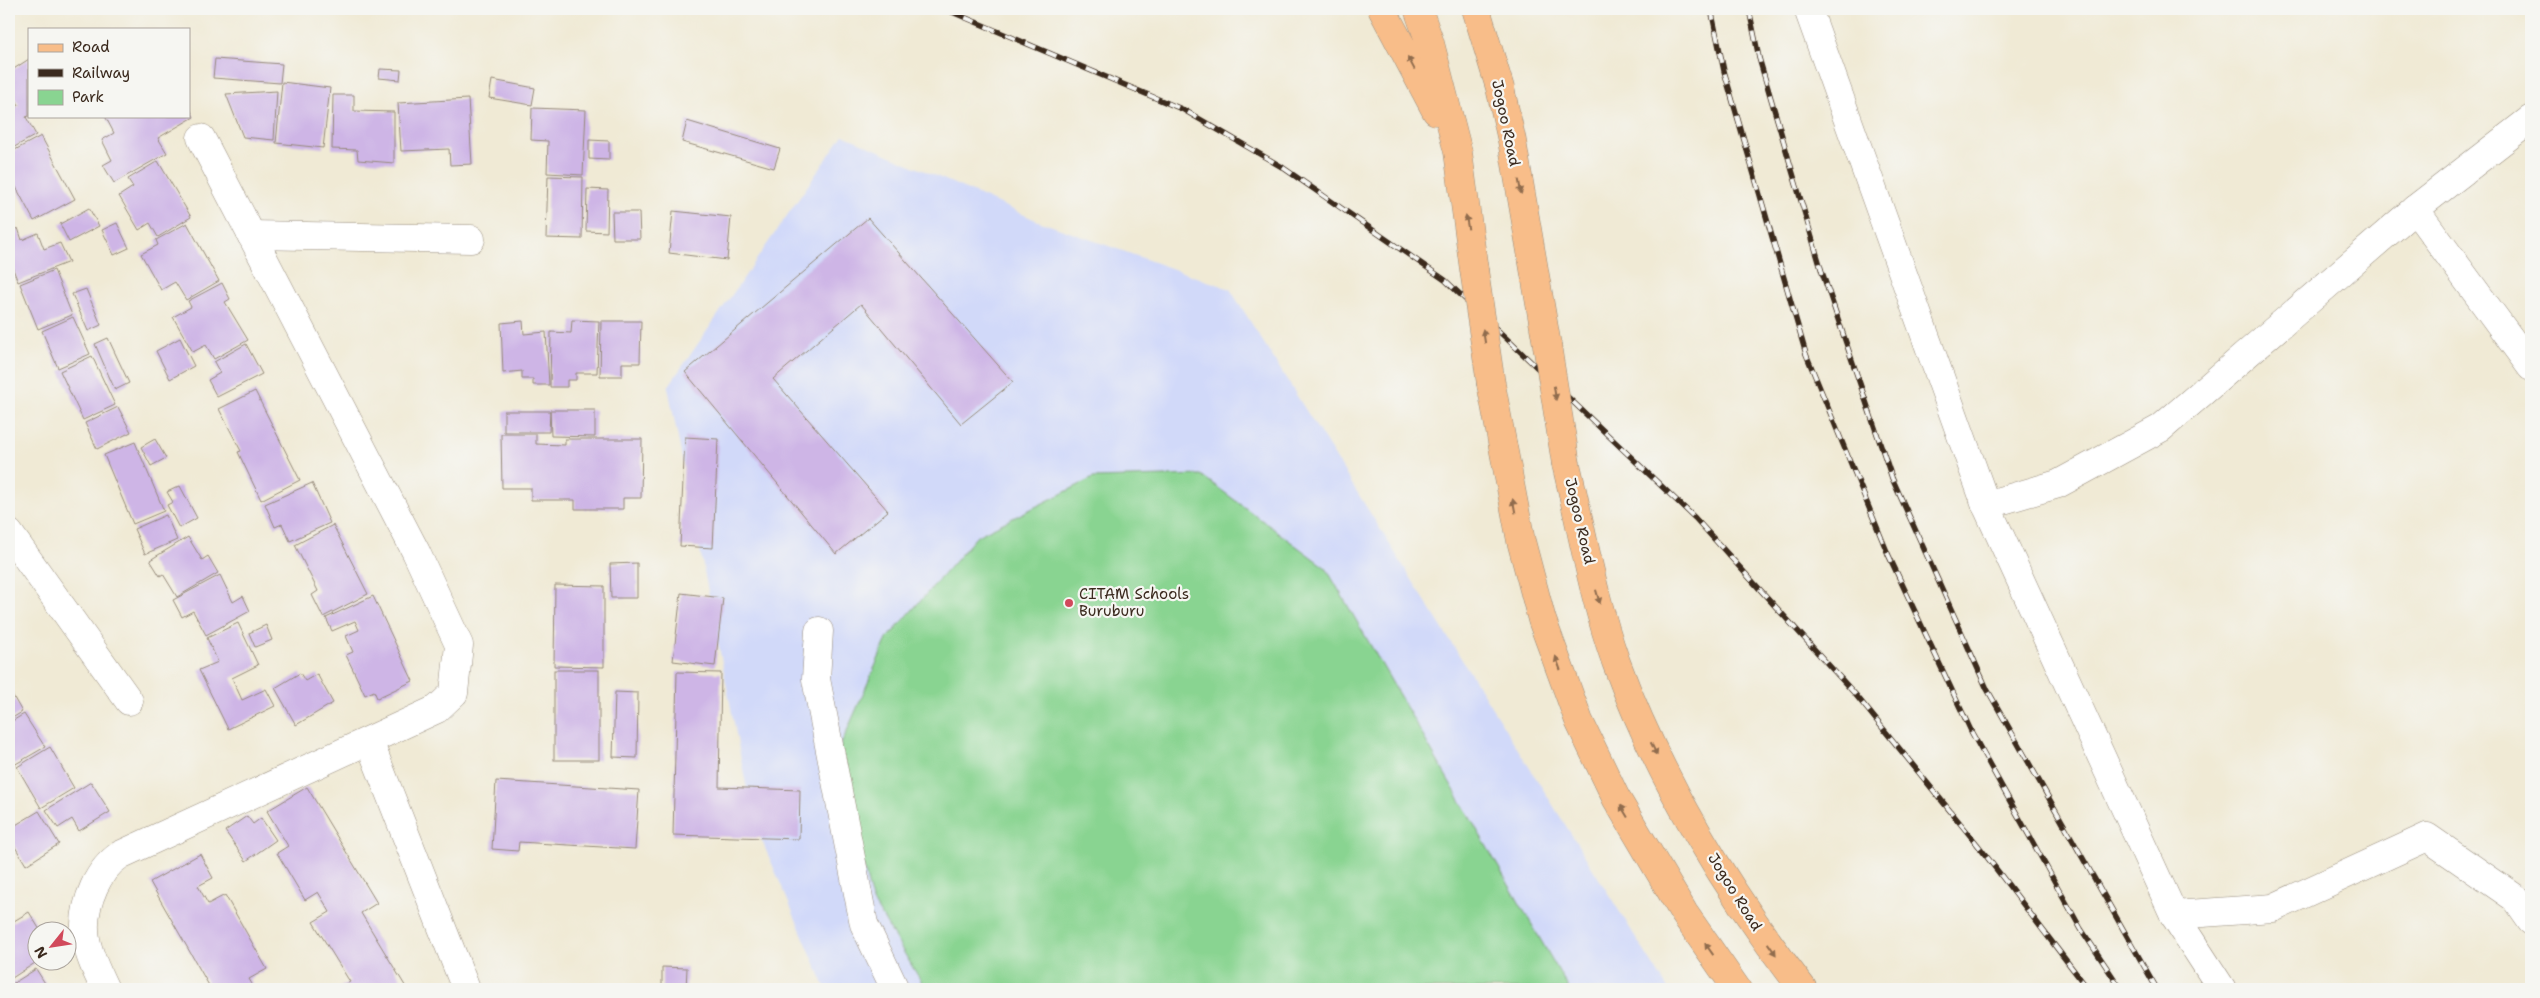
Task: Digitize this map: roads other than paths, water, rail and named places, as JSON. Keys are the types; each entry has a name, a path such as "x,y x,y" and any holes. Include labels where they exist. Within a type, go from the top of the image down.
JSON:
{"main road":[{"path":"1382,9 1458,152"},
{"path":"1418,9 1430,43 1458,152 1491,384 1521,541 1542,620 1579,721 1626,814 1684,913 1737,989"},
{"name":"Jogoo Road","path":"1476,9 1500,88 1547,345 1566,464 1596,590 1616,661 1652,746 1698,833 1756,926 1803,989"},
{"path":"1491,9 1500,88"}],"street":[{"path":"1808,9 1986,505 2174,915 2222,989"},
{"path":"1986,505 2058,484 2161,428 2415,209 2531,119"},
{"path":"105,989 91,959 85,935 84,916 86,906 98,880 109,862 120,855 437,709 454,693 459,645 416,552 201,138"},
{"path":"2415,209 2531,367"},
{"path":"251,235 471,239"},
{"path":"9,533 130,701"},
{"path":"819,631 816,679 864,924 895,989"},
{"path":"369,741 466,989"},
{"path":"2174,915 2273,908 2427,838 2523,893 2531,921"}],"railway":[{"path":"945,9 1184,110 1282,167 1445,280 1695,518 1855,694 1977,844 2088,989"},
{"path":"1711,9 1724,71 1806,354 1888,554 1972,733 2081,929 2121,989"},
{"path":"1749,9 1759,58 1822,272 1892,478 1987,689 2157,989"}],"place":[{"name":"CITAM Schools Buruburu","path":"1069,603"}]}
